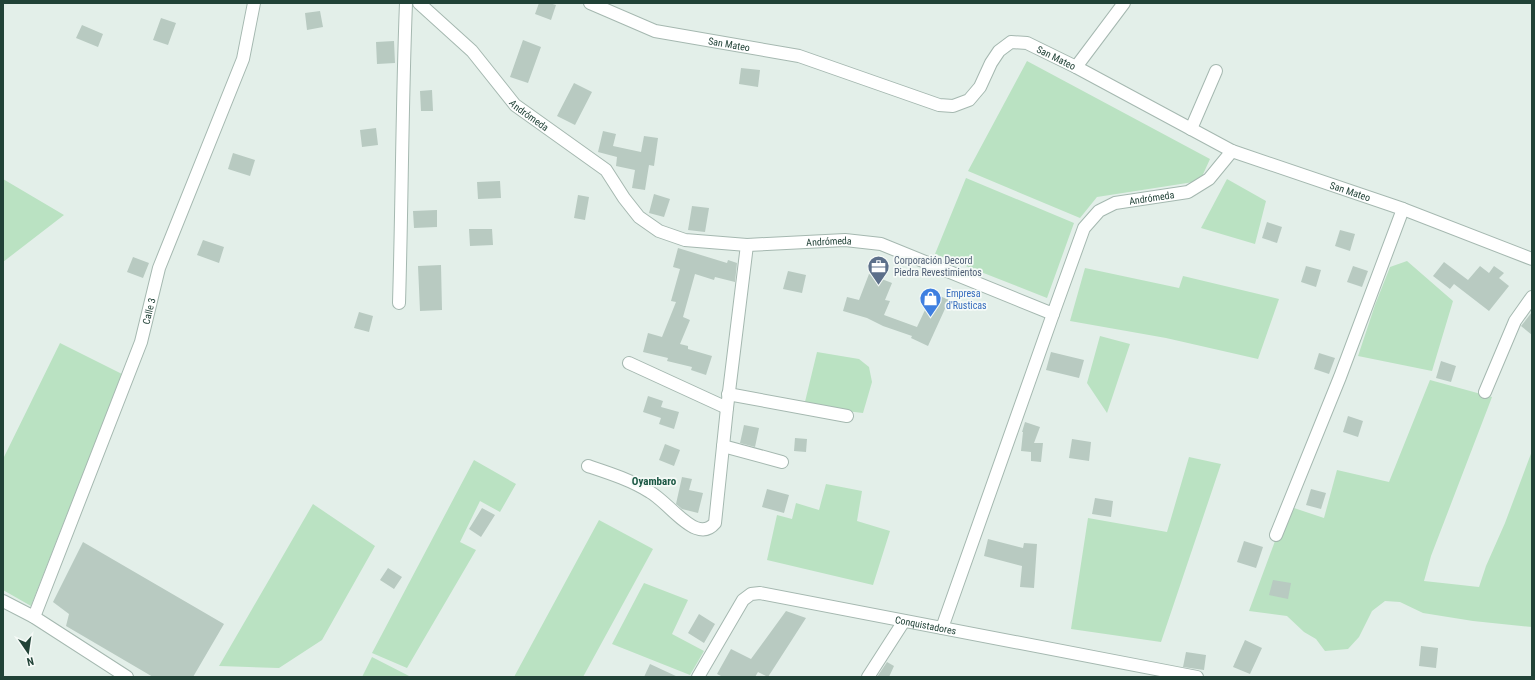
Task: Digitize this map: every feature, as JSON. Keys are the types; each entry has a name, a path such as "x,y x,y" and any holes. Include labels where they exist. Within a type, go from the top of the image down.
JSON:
{"street":[{"name":"Calle 3","path":"34,617 141,342 159,268 243,59 254,3"},
{"path":"399,303 406,3"},
{"name":"Andrómeda","path":"419,3 472,51 515,105 606,170 624,198 639,217 659,231 685,240 747,245 845,240 881,244 1053,314 1084,228 1099,211 1114,203 1188,192 1209,179 1232,151"},
{"name":"San Mateo","path":"590,3 655,31 799,56 939,105 953,106 969,100 980,88 990,63 999,51 1011,42 1028,43 1076,67 1232,151 1402,209 1532,259"},
{"path":"1076,67 1124,3"},
{"path":"1191,129 1216,71"},
{"path":"1276,535 1340,377 1402,209"},
{"path":"588,466 626,480 651,492 696,528 705,529 712,527 715,523 728,394 747,245"},
{"path":"1485,392 1515,321 1532,297"},
{"path":"942,628 1053,314"},
{"path":"629,363 727,408"},
{"path":"728,394 847,416"},
{"path":"723,446 782,462"},
{"name":"Conquistadores","path":"698,677 743,600 750,594 760,593 1197,677"},
{"path":"3,601 34,617 127,677"},
{"path":"868,677 904,621"}],"green space":[{"path":"1027,61 1210,159 1200,181 1097,197 1080,218 968,171"},
{"path":"966,178 1074,223 1047,298 935,254"},
{"path":"3,179 64,215 3,262"},
{"path":"1227,179 1266,201 1255,244 1201,228"},
{"path":"1407,261 1453,301 1432,371 1358,356 1375,305 1390,267"},
{"path":"1085,268 1179,288 1183,276 1279,299 1258,359 1166,338 1070,321"},
{"path":"1100,336 1130,344 1107,413 1087,383"},
{"path":"60,343 122,374 31,606 3,590 3,459"},
{"path":"817,352 859,359 869,367 872,382 863,413 804,406"},
{"path":"1430,380 1492,397 1431,556 1424,581 1479,587 1532,451 1532,627 1473,621 1423,613 1400,602 1385,601 1372,611 1359,637 1348,649 1325,651 1316,639 1304,632 1287,616 1249,611 1288,506 1324,518 1337,470 1389,482"},
{"path":"1189,457 1221,464 1161,642 1071,629 1088,518 1167,532"},
{"path":"474,460 516,484 500,512 480,501 460,542 476,550 407,668 372,653"},
{"path":"826,484 862,491 857,521 890,531 873,585 767,560 777,515 792,519 796,503 819,510"},
{"path":"313,504 375,546 322,640 279,668 219,666"},
{"path":"599,520 653,549 583,677 514,677"},
{"path":"644,583 688,600 672,634 704,651 690,675 612,644"},
{"path":"372,657 411,677 362,677"}],"building":[{"path":"539,3 556,5 551,20 535,14"},
{"path":"320,11 323,27 307,30 305,13"},
{"path":"161,18 176,23 168,45 153,40"},
{"path":"82,25 103,34 98,47 76,38"},
{"path":"523,40 541,47 528,83 510,77"},
{"path":"394,41 395,63 377,64 376,42"},
{"path":"741,68 760,70 758,87 739,84"},
{"path":"574,83 592,92 575,125 557,116"},
{"path":"432,90 433,111 421,111 420,91"},
{"path":"376,128 378,145 362,147 360,130"},
{"path":"603,131 616,134 613,146 641,152 644,136 658,138 654,166 649,165 645,190 632,188 635,170 616,166 617,157 598,152"},
{"path":"233,153 255,160 250,176 228,169"},
{"path":"500,181 501,198 478,199 477,182"},
{"path":"654,194 670,199 664,217 649,213"},
{"path":"578,195 589,197 585,220 574,218"},
{"path":"692,206 709,208 705,232 688,230"},
{"path":"437,210 437,227 414,228 413,211"},
{"path":"1267,222 1282,227 1277,243 1262,238"},
{"path":"469,229 492,229 493,245 470,246"},
{"path":"1340,230 1355,234 1350,251 1335,246"},
{"path":"203,240 224,247 219,263 197,255"},
{"path":"678,248 727,263 728,260 737,263 735,282 715,277 714,280 695,274 683,317 690,320 680,344 688,346 688,349 712,356 706,375 691,370 692,367 667,361 668,358 643,352 648,333 662,337 676,302 671,301 680,269 673,267"},
{"path":"133,257 149,263 143,278 127,272"},
{"path":"1444,262 1468,280 1480,266 1489,273 1494,266 1504,273 1499,278 1509,286 1489,311 1454,284 1450,289 1433,276"},
{"path":"441,265 442,310 420,311 418,266"},
{"path":"1306,266 1321,270 1316,287 1301,282"},
{"path":"1353,266 1368,271 1362,287 1347,282"},
{"path":"788,271 806,275 802,293 783,289"},
{"path":"869,274 892,283 885,300 890,301 884,315 917,327 933,293 949,300 928,346 911,338 912,336 883,326 867,318 843,311 847,297 859,300"},
{"path":"359,312 373,316 369,332 354,328"},
{"path":"1532,312 1532,335 1521,326"},
{"path":"1051,352 1084,360 1079,378 1046,370"},
{"path":"1319,353 1335,358 1329,374 1314,369"},
{"path":"1441,361 1456,366 1451,382 1436,378"},
{"path":"648,396 663,401 661,407 679,412 674,429 659,424 661,418 643,412"},
{"path":"1348,416 1363,421 1358,437 1343,432"},
{"path":"1025,422 1040,427 1034,443 1043,443 1041,462 1031,461 1031,452 1021,451 1022,432"},
{"path":"744,425 759,428 755,447 740,443"},
{"path":"795,438 807,439 806,452 794,451"},
{"path":"1072,439 1091,442 1089,461 1069,458"},
{"path":"665,444 680,450 674,466 659,460"},
{"path":"682,477 692,479 689,490 703,493 698,513 682,509 676,504"},
{"path":"767,489 789,495 784,513 762,507"},
{"path":"1311,489 1326,493 1321,509 1306,505"},
{"path":"1095,498 1113,501 1111,517 1092,514"},
{"path":"482,508 495,515 481,537 469,529"},
{"path":"988,539 1023,548 1024,543 1037,544 1034,588 1020,587 1022,566 984,556"},
{"path":"1244,541 1263,547 1256,568 1237,562"},
{"path":"83,542 224,624 193,677 153,677 66,626 69,614 53,602"},
{"path":"388,568 402,577 394,589 380,580"},
{"path":"1273,580 1291,583 1288,599 1269,595"},
{"path":"786,611 806,618 768,677 758,672 755,677 723,677 717,674 731,649 751,659"},
{"path":"699,614 715,624 704,643 688,633"},
{"path":"1245,640 1262,648 1250,674 1233,667"},
{"path":"1421,646 1438,648 1436,668 1419,666"},
{"path":"1186,652 1206,655 1204,670 1183,667"},
{"path":"887,662 894,666 889,677 877,677"},
{"path":"650,664 678,677 644,677"}],"place":[{"name":"Corporación Decord Piedra Revestimientos","path":"878,286"},
{"name":"Empresa d'Rusticas","path":"930,318"}],"district":[{"name":"Oyambaro","path":"654,481"}]}
